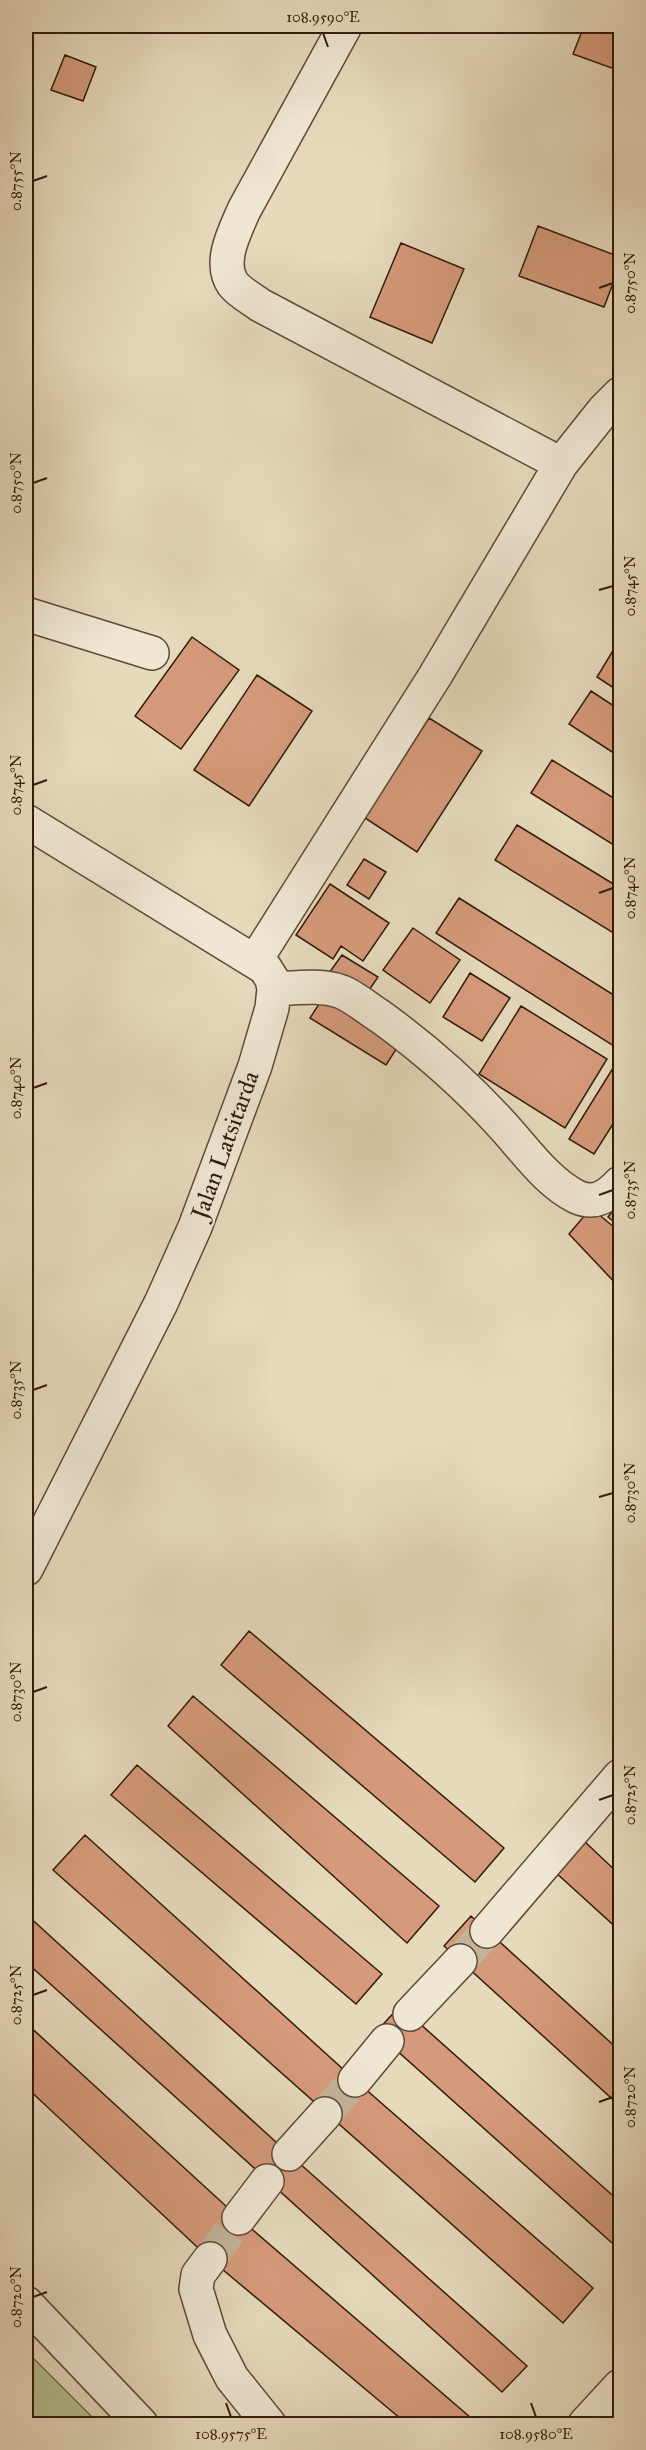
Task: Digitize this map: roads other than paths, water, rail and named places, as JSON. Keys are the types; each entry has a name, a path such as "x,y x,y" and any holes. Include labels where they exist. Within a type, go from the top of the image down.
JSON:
{"street":[{"path":"345,26 244,210 231,242 227,265 233,284 260,305 561,464"},
{"path":"255,962 435,676 561,464 603,410 621,394"},
{"path":"26,614 152,653"},
{"path":"26,821 265,968 272,979 274,989 319,988 340,991 351,997 408,1037 453,1076 486,1107 546,1172 578,1197 596,1200 610,1194 621,1183"},
{"name":"Jalan Latsitarda","path":"26,1569 160,1303 195,1227 255,1066 272,1008 274,989"},
{"path":"488,1931 621,1776"},
{"path":"410,2014 460,1961"},
{"path":"355,2080 387,2041"},
{"path":"289,2154 325,2114"},
{"path":"239,2218 267,2181"},
{"path":"210,2259 198,2275 196,2289 210,2335 232,2378 269,2424"},
{"path":"26,2302 141,2424"},
{"path":"585,2424 621,2386"}],"tunnel":[{"path":"460,1961 487,1931"},
{"path":"325,2114 355,2080"},
{"path":"210,2259 239,2218"}]}
